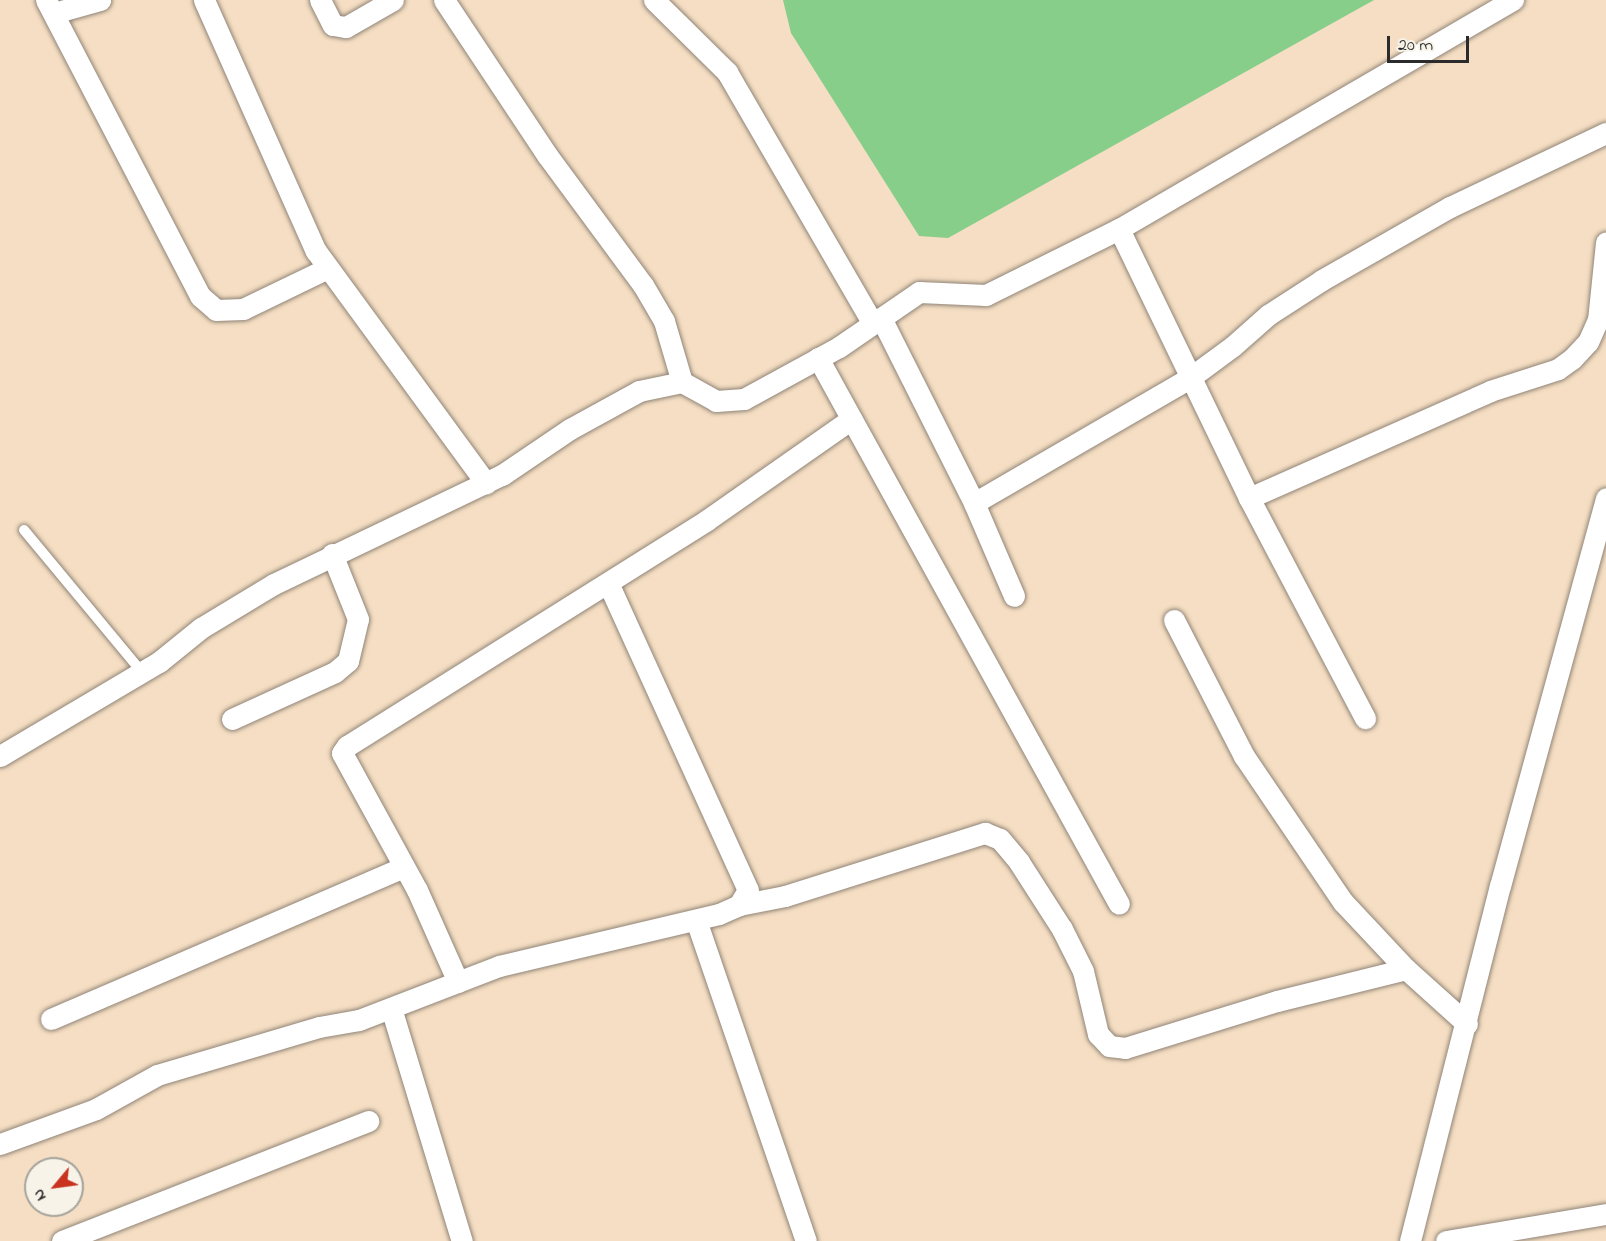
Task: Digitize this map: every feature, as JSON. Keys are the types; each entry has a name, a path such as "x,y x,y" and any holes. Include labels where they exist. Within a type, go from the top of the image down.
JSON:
{"street":[{"path":"100,0 50,6 200,296 216,310 243,309 328,267"},
{"path":"204,0 291,201 328,267 486,483"},
{"path":"320,0 333,25 346,27 393,0"},
{"path":"444,0 547,155 643,285 664,321 682,382"},
{"path":"654,0 727,72 877,321 974,503 1014,596"},
{"path":"0,756 142,672 201,628 332,554 486,483 570,429 639,391 682,382 716,401 729,403 744,399 818,358 919,292 986,295 1119,229 1514,0"},
{"path":"974,503 1191,377 1233,346 1268,315 1322,280 1450,207 1606,133"},
{"path":"1119,229 1249,498 1365,718"},
{"path":"1249,498 1490,392 1558,369 1572,359 1588,342 1598,320 1606,242"},
{"path":"818,358 1119,904"},
{"path":"458,982 404,867 342,753 347,746 707,520 851,419"},
{"path":"1410,1241 1467,1024 1500,886 1606,498"},
{"path":"232,719 335,672 348,661 358,619 332,554"},
{"path":"608,583 748,890 738,905"},
{"path":"1174,620 1244,756 1343,902 1406,969 1467,1024"},
{"path":"0,1144 96,1108 158,1075 319,1027 359,1020 499,966 696,920 738,905 785,896 985,833 1000,838 1019,862 1062,929 1083,971 1098,1034 1109,1046 1125,1048 1277,1002 1406,969"},
{"path":"51,1019 404,867"},
{"path":"696,920 807,1241"},
{"path":"391,1008 462,1241"},
{"path":"62,1241 368,1120"},
{"path":"1446,1241 1606,1214"}],"lane":[{"path":"24,530 142,672"}],"green space":[{"path":"783,0 1374,0 948,238 919,236 791,33"}]}
